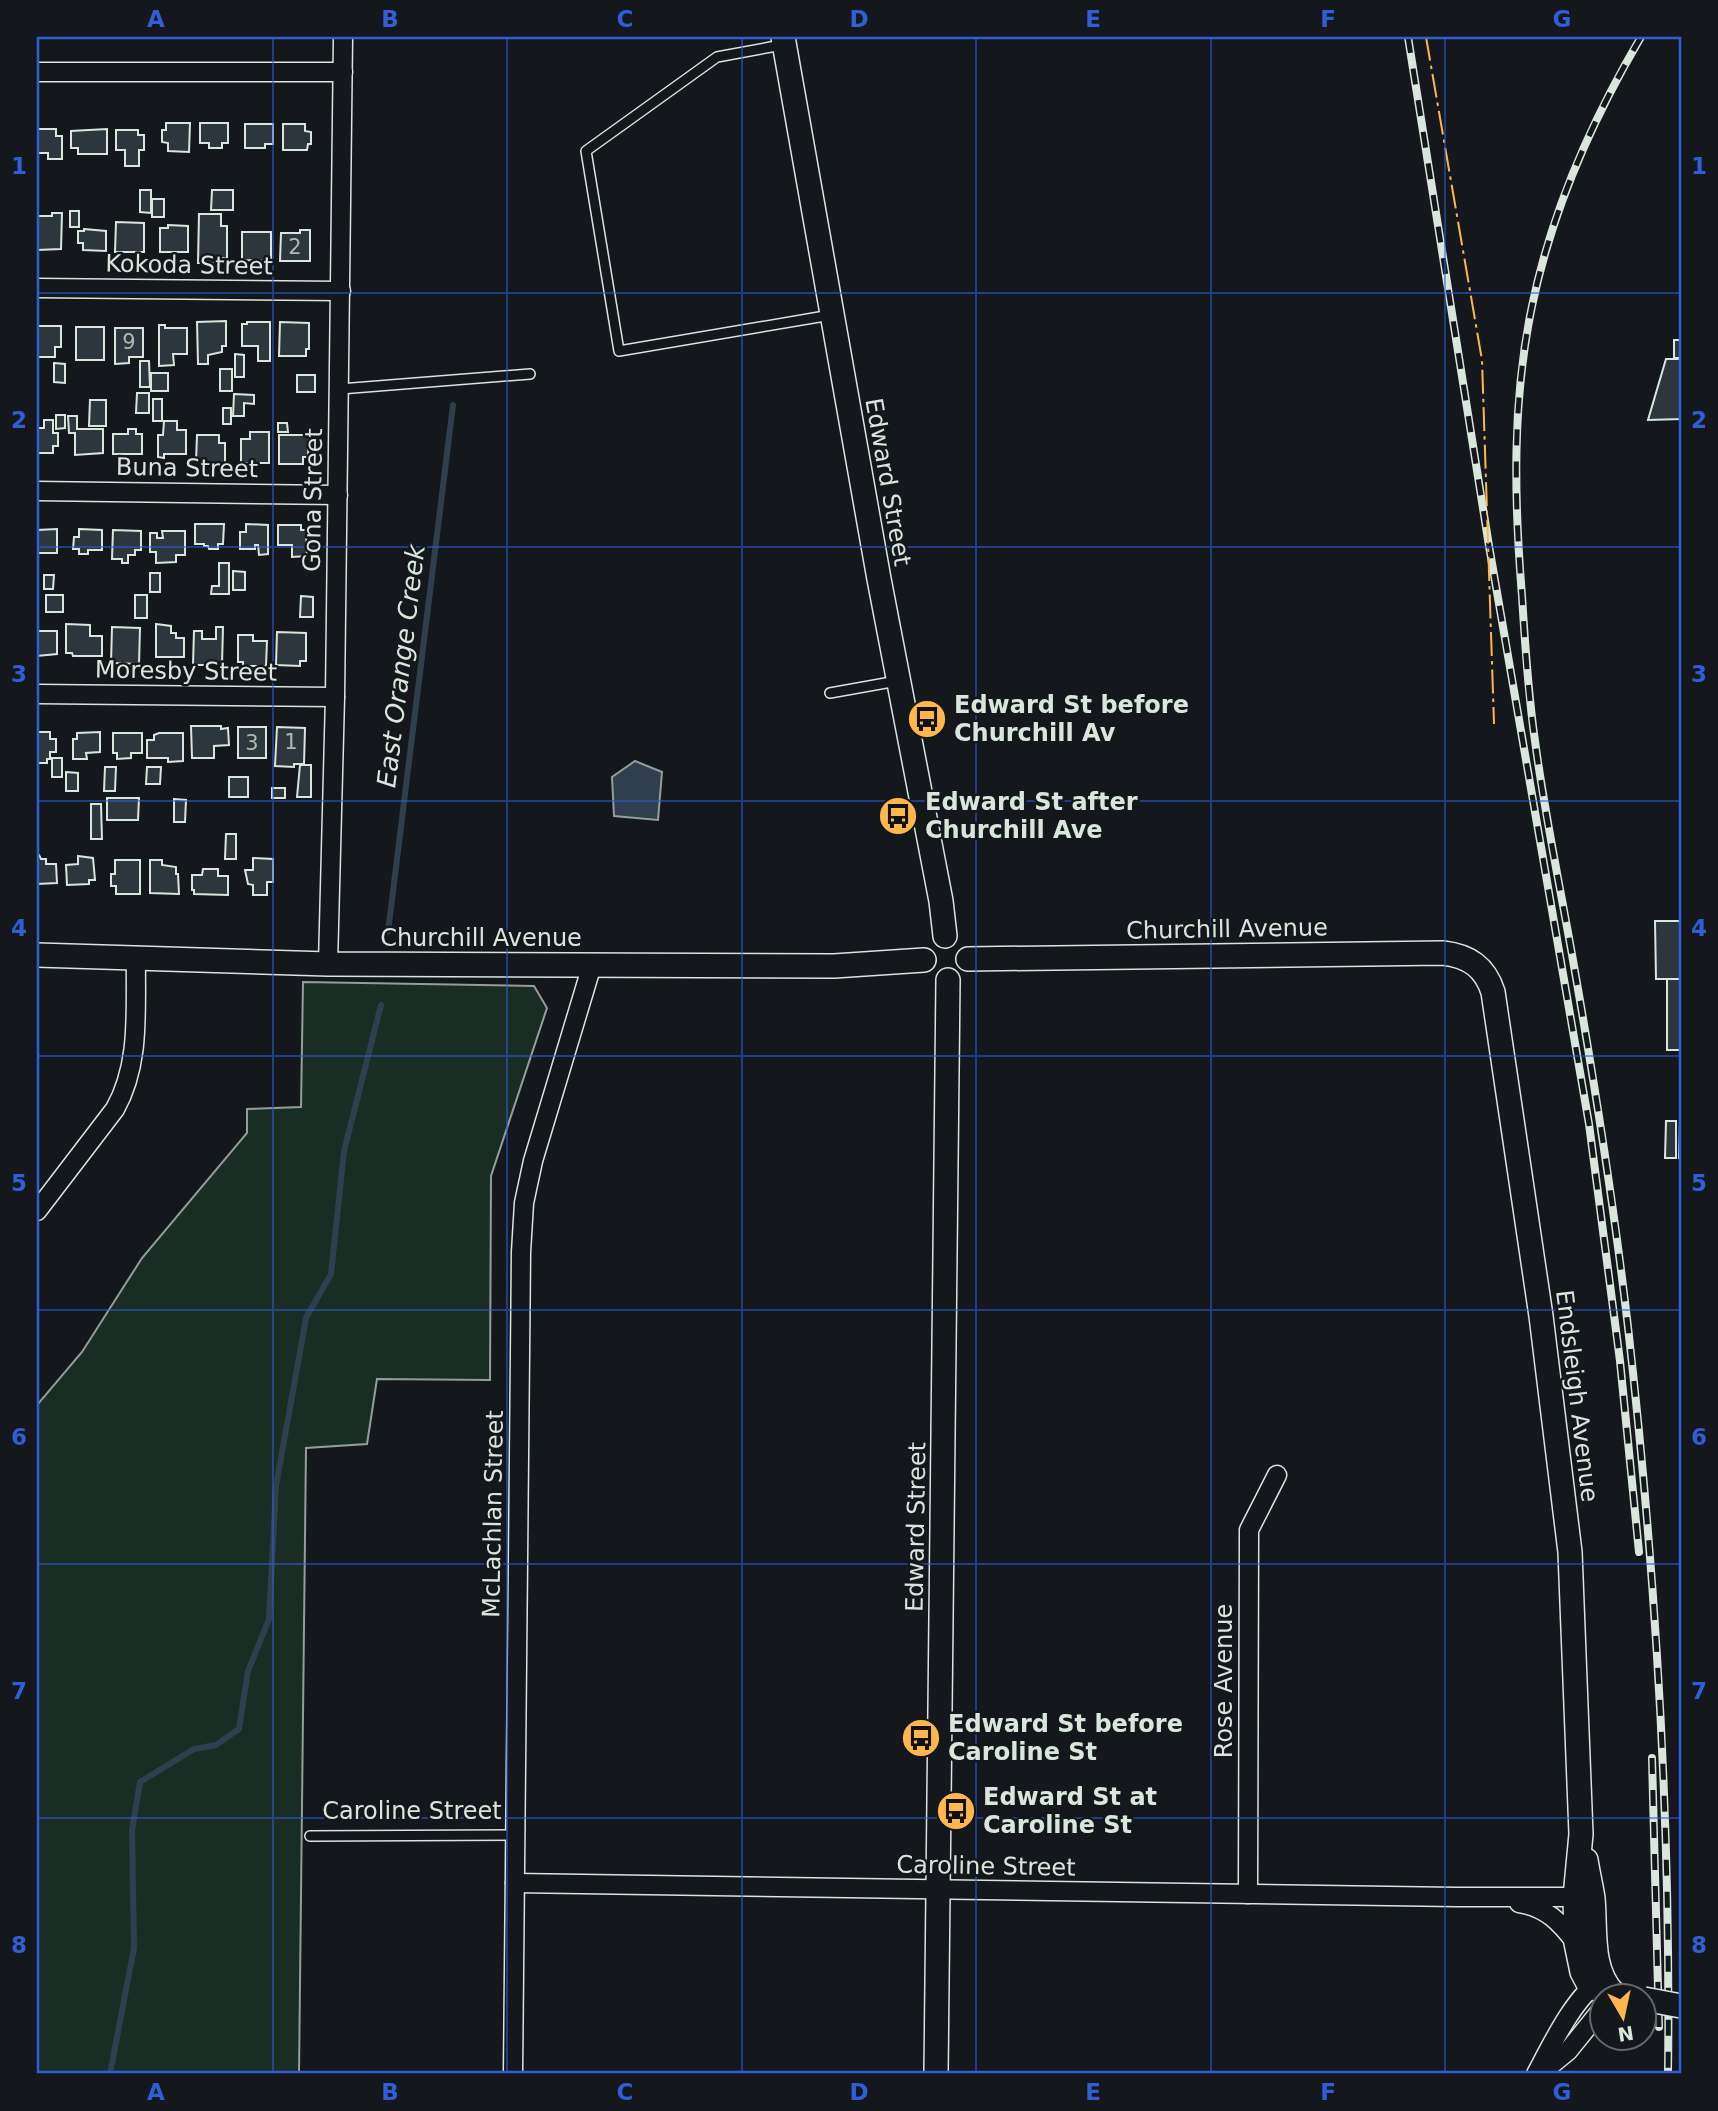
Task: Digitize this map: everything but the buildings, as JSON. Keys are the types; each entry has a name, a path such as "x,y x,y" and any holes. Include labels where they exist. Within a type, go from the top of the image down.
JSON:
{"street":[{"name":"Gona Street","path":"328,964 340,389 343,37"},
{"name":"Edward Street","path":"783,41 898,681 941,901 945,936"},
{"path":"37,72 343,72"},
{"name":"Kokoda Street","path":"37,288 341,292"},
{"name":"Buna Street","path":"37,491 338,495"},
{"name":"Moresby Street","path":"37,694 335,697"},
{"path":"945,936 953,937 964,945 968,959 960,976 948,980 935,977 929,972 924,960 932,941 945,936"},
{"name":"Churchill Avenue","path":"968,959 1443,953 1471,960 1482,970"},
{"name":"Churchill Avenue","path":"37,955 328,964 834,966 924,960"},
{"path":"37,1211 109,1117 123,1094 132,1067 135,1041 136,958"},
{"name":"McLachlan Street","path":"513,2074 521,1252 524,1203 544,1118 592,965"},
{"name":"Endsleigh Avenue","path":"1482,970 1493,992 1542,1316 1569,1538 1583,1897 1576,1943 1582,1972 1594,1982"},
{"name":"Edward Street","path":"936,2074 948,980"},
{"name":"Rose Avenue","path":"1248,1894 1248,1530 1277,1475"},
{"name":"Caroline Street","path":"515,1884 1583,1897"},
{"name":"Caroline Street","path":"1456,1897 1523,1903 1544,1910 1559,1920 1576,1943"},
{"name":"Endsleigh Avenue","path":"1583,1897 1604,1982"},
{"path":"1658,2002 1681,2006"},
{"path":"1538,2074 1554,2041 1588,2010"},
{"path":"1538,2074 1568,2051 1588,2021"}],"lane":[{"path":"783,41 717,57 586,151 619,352 831,314"},
{"path":"340,389 530,374"},
{"path":"830,693 898,681"},
{"name":"Caroline Street","path":"310,1836 515,1835"}],"green space":[{"path":"303,982 534,986 547,1008 491,1176 490,1380 377,1379 367,1444 306,1448 299,2074 37,2074 37,1405 82,1352 142,1258 247,1133 247,1109 301,1107"}],"water":[{"path":"635,761 662,772 658,820 614,816 612,777"}],"waterway":[{"name":"East Orange Creek","path":"388,932 453,405"},
{"name":"East Orange Creek","path":"110,2074 134,1948 132,1830 140,1782 194,1749 216,1745 239,1729 248,1671 269,1619 276,1486 306,1318 331,1274 344,1151 381,1005"}],"railway":[{"path":"1408,37 1489,546 1589,1124 1620,1361 1639,1552"},
{"path":"1641,37 1590,133 1562,201 1540,270 1521,378 1516,486 1519,559 1533,723 1543,797 1604,1146 1623,1282 1638,1420 1660,1700 1667,1887 1668,2074"},
{"path":"1652,1758 1659,2027"}],"power":[{"path":"1426,37 1482,360 1494,724"}],"place":[{"name":"Edward St before Churchill Av","path":"927,719"},
{"name":"Edward St after Churchill Ave","path":"898,816"},
{"name":"Edward St before Caroline St","path":"921,1738"},
{"name":"Edward St at Caroline St","path":"956,1811"}]}
